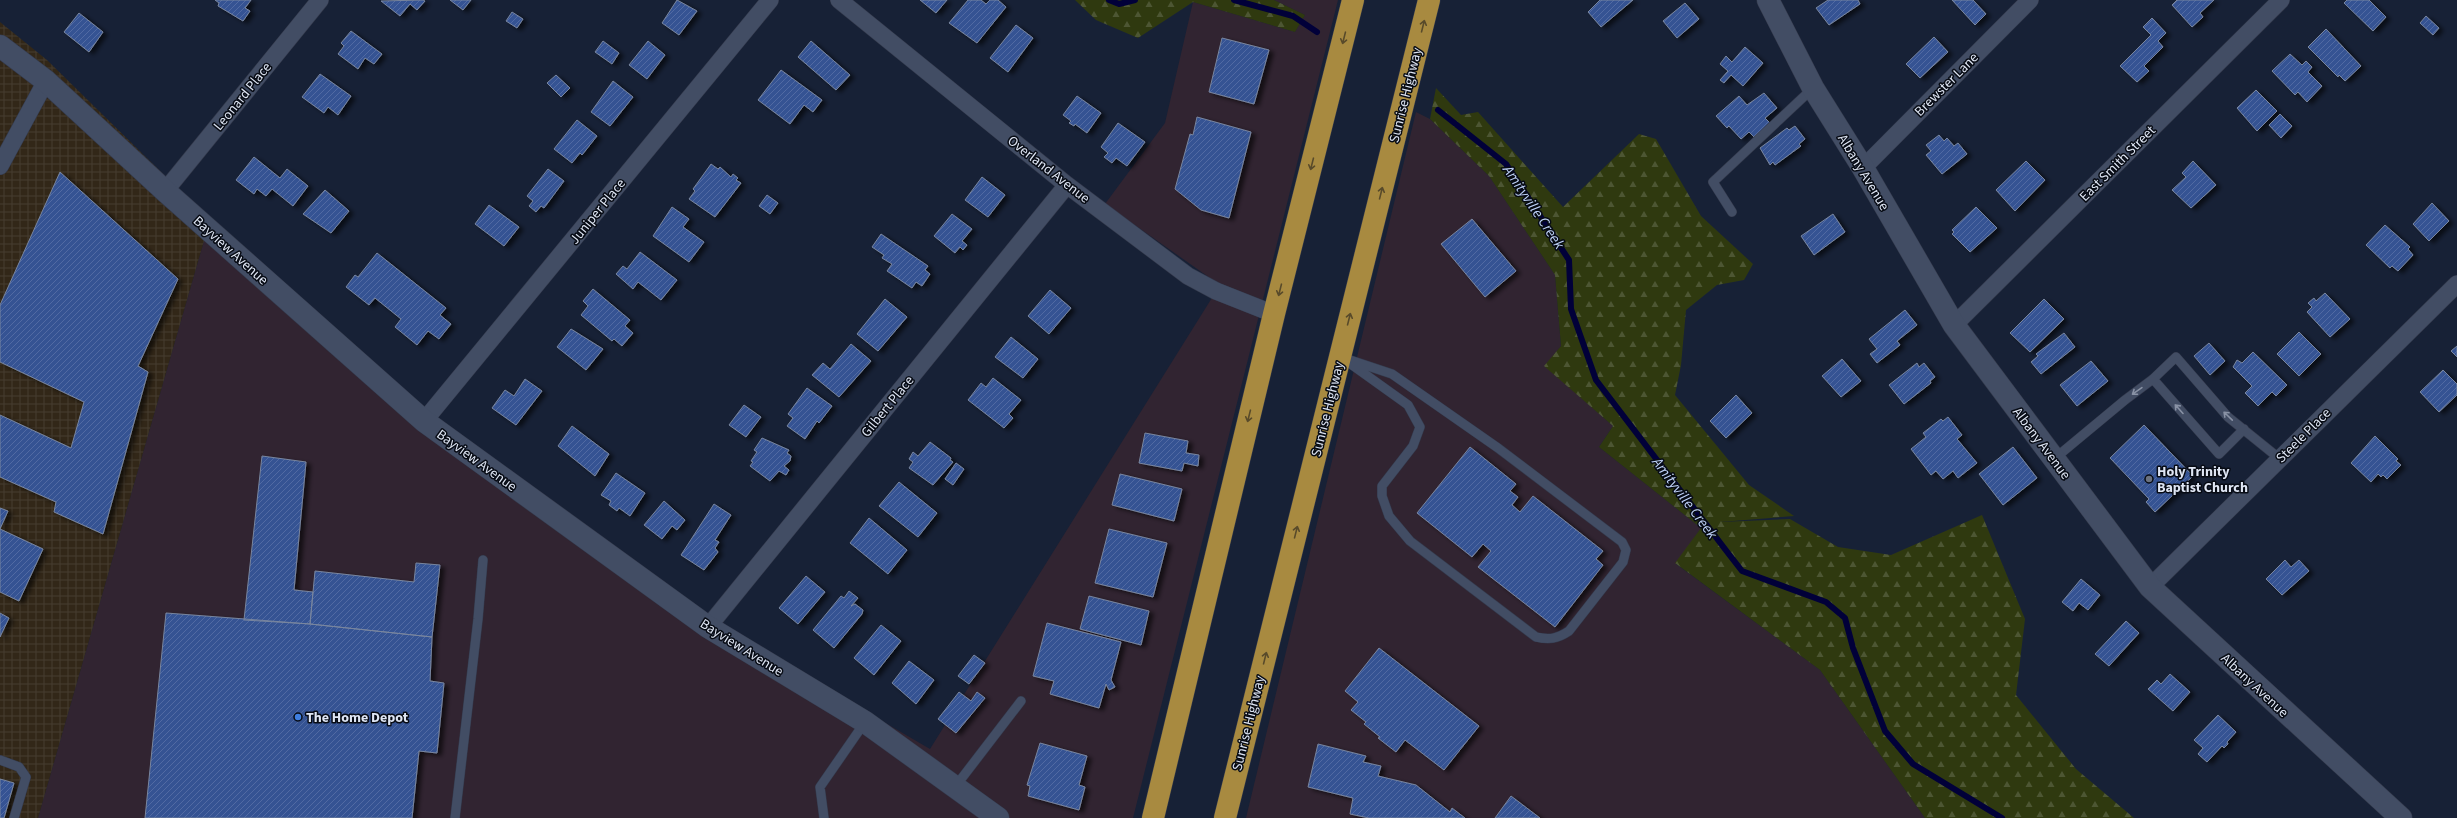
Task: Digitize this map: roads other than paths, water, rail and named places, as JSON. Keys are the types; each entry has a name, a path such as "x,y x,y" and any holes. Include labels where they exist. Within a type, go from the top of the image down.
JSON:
{"highway":[{"path":"1153,818 1274,314 1353,0"},
{"name":"Sunrise Highway","path":"1225,818 1429,0"}],"street":[{"name":"Leonard Place","path":"165,191 320,0"},
{"name":"Juniper Place","path":"424,421 770,0"},
{"name":"Overland Avenue","path":"839,0 1067,185 1188,276 1216,291 1274,314"},
{"name":"Albany Avenue","path":"1768,0 1812,88 1863,168 1954,325 2150,587 2401,818"},
{"name":"Brewster Lane","path":"1863,168 2030,0"},
{"name":"East Smith Street","path":"1954,325 2281,0"},
{"name":"Bayview Avenue","path":"0,46 46,82 165,191 424,421 708,627 865,722 998,818"},
{"path":"0,166 46,82"},
{"name":"Gilbert Place","path":"708,627 1067,185"},
{"name":"Steele Place","path":"2150,587 2457,284"}],"lane":[{"path":"1732,212 1713,182 1812,88"},
{"path":"1341,357 1392,374 1498,448 1622,542 1626,550 1623,562 1568,631 1559,638 1548,640 1536,637 1410,541 1389,516 1382,496 1382,486 1413,446 1420,427 1408,405 1341,357"},
{"path":"2054,459 2125,400 2153,379 2176,357 2228,417 2280,459"},
{"path":"2153,379 2219,454 2244,430"},
{"path":"455,818 478,619 483,560"},
{"path":"955,787 1021,701"},
{"path":"824,818 820,787 865,722"},
{"path":"0,760 18,767 26,777 14,818"}],"waterway":[{"name":"Amityville Creek","path":"1109,0 1119,4 1135,0"},
{"name":"Amityville Creek","path":"1234,0 1293,16 1317,32"},
{"name":"Amityville Creek","path":"1438,110 1506,164 1569,260 1571,309 1596,380 1742,571 1826,602 1845,618 1853,648 1885,731 1913,764 2002,818"}],"place":[{"name":"Holy Trinity Baptist Church","path":"2149,479"},
{"name":"The Home Depot","path":"298,717"}]}
